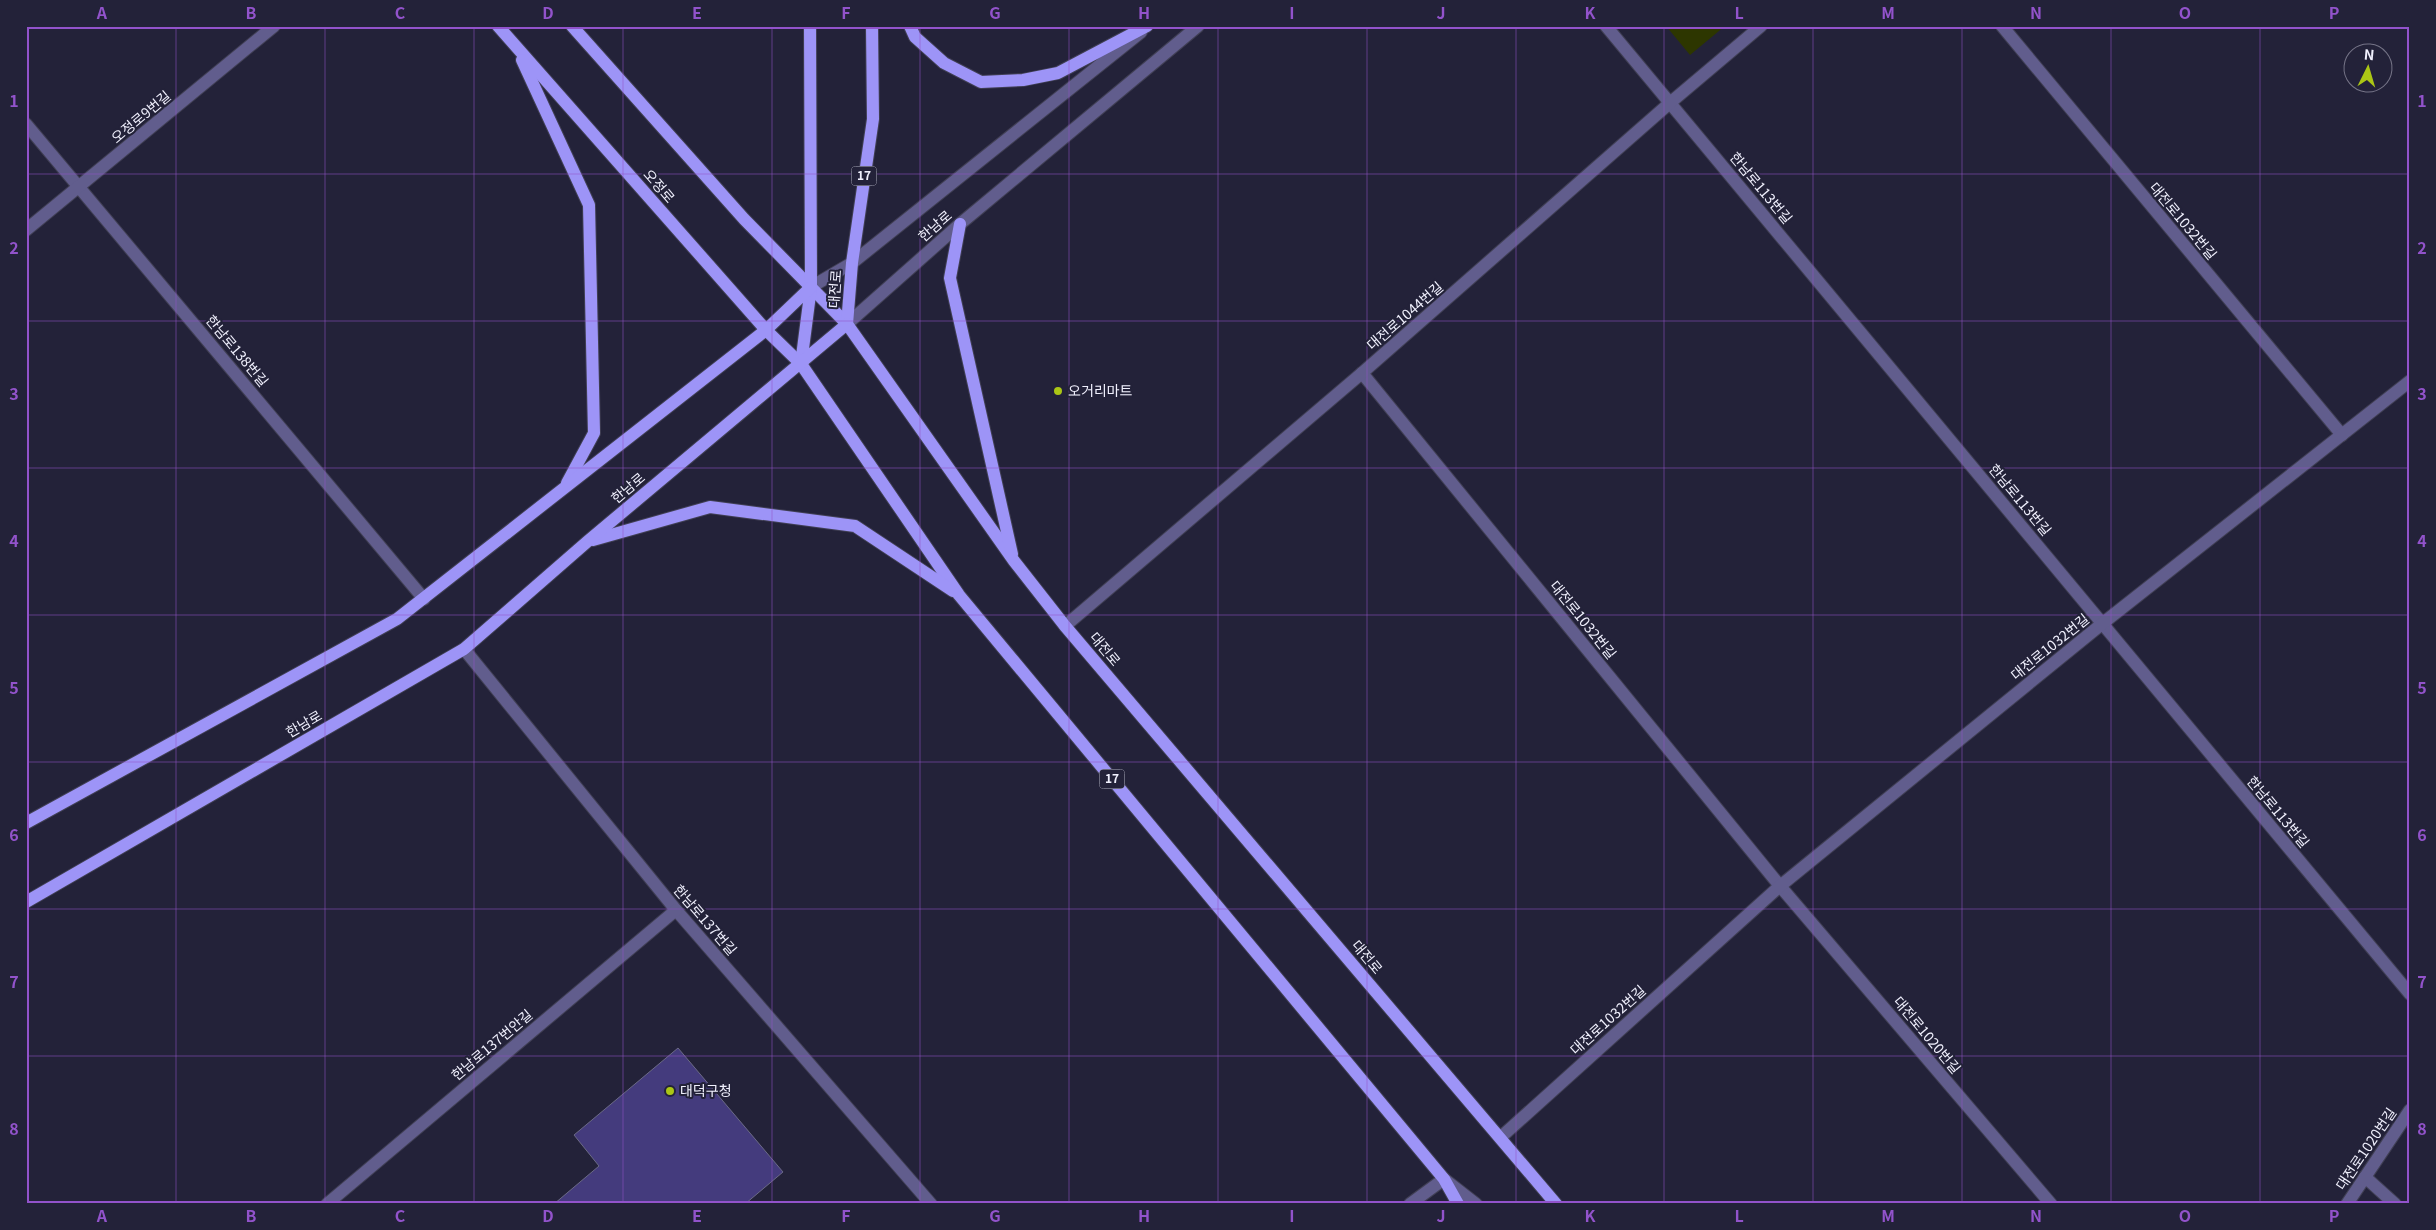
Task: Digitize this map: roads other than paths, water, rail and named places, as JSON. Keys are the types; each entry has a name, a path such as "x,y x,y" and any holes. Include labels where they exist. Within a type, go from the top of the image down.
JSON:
{"main road":[{"name":"오정로","path":"498,26 766,330 801,364"},
{"path":"572,26 744,219 847,324"},
{"name":"대전로","path":"801,364 811,287 810,26"},
{"name":"대전로","path":"872,26 873,120 852,263 847,324 1014,561 1065,626 1556,1204"},
{"path":"910,26 914,37 944,63 981,82 1023,80 1058,73 1148,26"},
{"path":"516,46 589,205 594,432 565,487"},
{"path":"960,224 950,278 1014,561"},
{"name":"한남로","path":"26,822 397,620 766,330 811,287"},
{"name":"한남로","path":"26,902 464,649 588,541 847,324"},
{"name":"17","path":"801,364 959,595 1444,1179 1458,1204"},
{"path":"588,541 710,507 855,526 959,595"}],"street":[{"name":"오정로9번길","path":"26,230 274,26"},
{"name":"한남로","path":"811,287 852,263 1148,26"},
{"name":"한남로","path":"847,324 960,224 1198,26"},
{"name":"한남로113번길","path":"1606,26 2410,994"},
{"name":"대전로1044번길","path":"1065,626 1362,373 1671,102 1761,26"},
{"name":"대전로1032번길","path":"2002,26 2342,435"},
{"name":"한남로138번길","path":"26,124 424,599"},
{"name":"대전로1032번길","path":"1362,373 1780,886"},
{"name":"대전로1032번길","path":"1501,1137 1780,886 2103,624 2410,380"},
{"name":"한남로137번길","path":"464,649 676,910 931,1204"},
{"name":"대전로1020번길","path":"1780,886 2052,1204"},
{"name":"한남로137번안길","path":"327,1204 676,910"},
{"name":"대전로1020번길","path":"2348,1204 2410,1110"},
{"path":"2365,1178 2395,1204"},
{"path":"1410,1204 1444,1179 1476,1204"}],"place":[{"name":"오거리마트","path":"1058,391"},
{"name":"대덕구청","path":"670,1091"}]}
